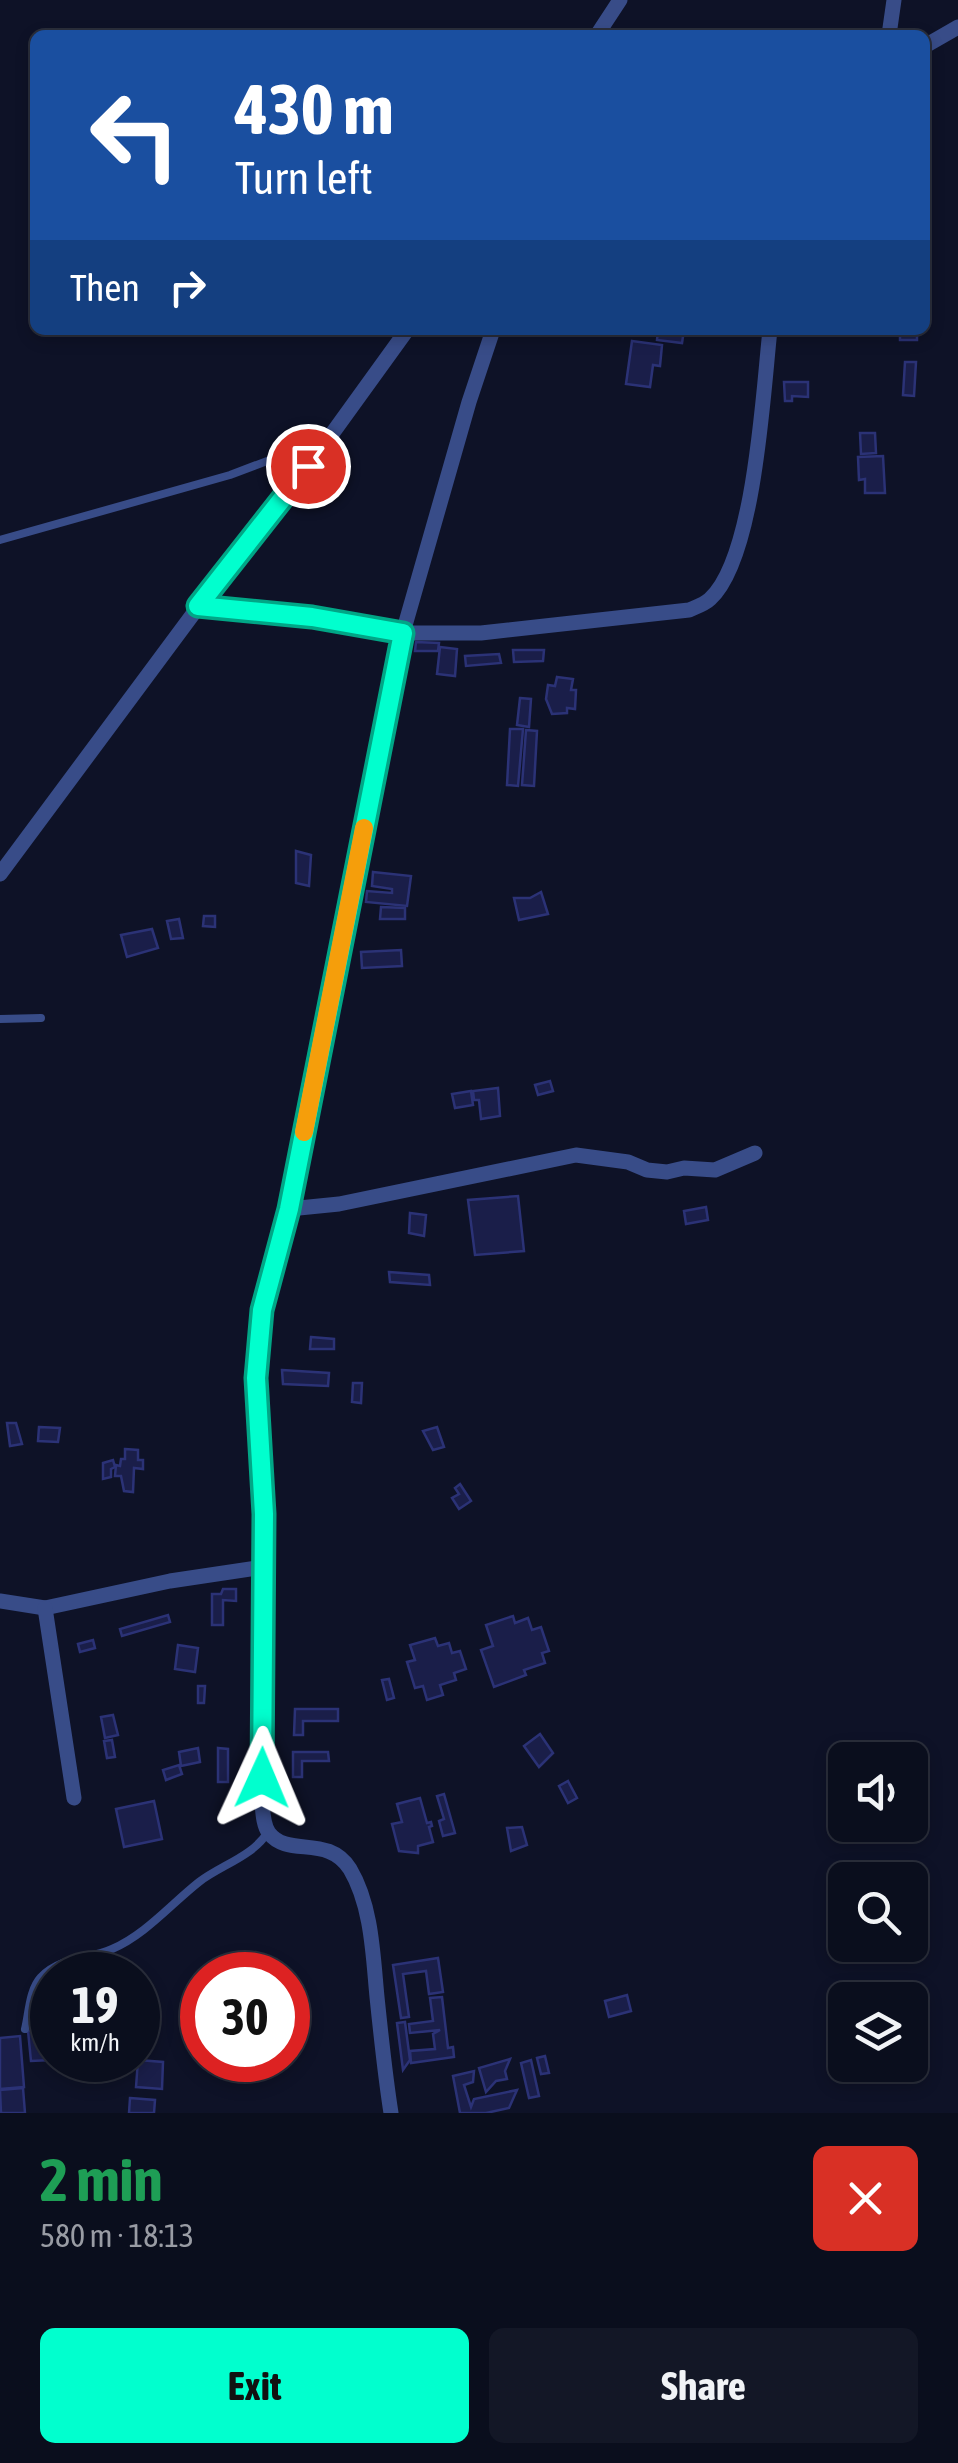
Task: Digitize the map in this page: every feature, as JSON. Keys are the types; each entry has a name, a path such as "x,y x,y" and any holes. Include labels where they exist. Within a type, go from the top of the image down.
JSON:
{"street":[{"path":"600,30 620,0"},
{"path":"890,30 894,0"},
{"path":"930,43 958,26"},
{"path":"0,874 403,335"},
{"path":"391,2113 370,1932 359,1888 348,1866 332,1850 291,1844 268,1832 261,1796 263,1567 258,1339 265,1296 289,1209 403,633 491,335"},
{"path":"198,606 312,617 403,633 481,633 690,610 710,600 734,563 748,506 769,335"},
{"path":"289,1209 338,1204 576,1155 667,1172 684,1168 715,1170 755,1153"},
{"path":"0,1601 46,1608 170,1580 263,1567"},
{"path":"46,1608 74,1798"}],"lane":[{"path":"0,540 230,475 330,438"},
{"path":"0,1019 41,1018"},
{"path":"25,2029 33,1989 41,1977 65,1960 116,1948 203,1879 248,1853 268,1832"}],"building":[{"path":"658,335 683,335 682,343 657,340"},
{"path":"900,335 917,335 917,340 900,340"},
{"path":"632,341 662,345 660,366 653,365 650,387 626,384"},
{"path":"905,362 916,362 914,396 903,395"},
{"path":"784,382 808,382 808,397 792,396 792,401 785,401"},
{"path":"860,433 875,433 876,453 861,454"},
{"path":"883,456 885,493 865,493 865,479 859,480 858,457"},
{"path":"416,642 439,643 438,651 415,651"},
{"path":"440,647 457,649 455,676 437,674"},
{"path":"513,650 544,650 543,661 514,662"},
{"path":"499,654 501,663 466,666 465,656"},
{"path":"557,677 573,679 575,709 567,708 567,713 552,714 546,699 548,685 555,686"},
{"path":"520,698 531,699 529,727 517,725"},
{"path":"510,729 523,729 518,786 507,785"},
{"path":"526,730 537,731 534,786 522,785"},
{"path":"296,851 311,855 309,886 296,883"},
{"path":"373,872 411,876 407,906 366,902 367,891 392,893 392,889 372,886"},
{"path":"541,892 548,914 519,920 514,898 530,898"},
{"path":"381,907 405,908 405,919 380,919"},
{"path":"204,916 215,916 215,927 203,926"},
{"path":"179,919 183,938 171,939 167,921"},
{"path":"152,929 158,948 127,957 121,935"},
{"path":"401,950 402,966 362,968 361,952"},
{"path":"550,1081 553,1091 538,1095 535,1085"},
{"path":"498,1088 500,1116 481,1119 479,1100 474,1100 473,1091"},
{"path":"471,1091 473,1105 455,1108 452,1094"},
{"path":"518,1196 524,1251 475,1255 468,1200"},
{"path":"706,1207 708,1220 686,1224 684,1211"},
{"path":"410,1213 426,1215 424,1236 409,1233"},
{"path":"389,1272 429,1275 430,1285 390,1282"},
{"path":"311,1337 334,1339 334,1349 310,1349"},
{"path":"282,1370 329,1373 328,1386 283,1384"},
{"path":"353,1383 362,1383 361,1403 352,1402"},
{"path":"7,1423 16,1423 22,1444 10,1446"},
{"path":"39,1427 60,1428 58,1442 38,1441"},
{"path":"437,1427 444,1447 433,1450 423,1431"},
{"path":"125,1449 138,1450 138,1460 143,1460 143,1469 134,1468 133,1492 124,1491 121,1476 115,1476 116,1465 120,1466 121,1459 125,1459"},
{"path":"113,1460 111,1477 103,1479 103,1463"},
{"path":"460,1484 471,1501 459,1509 452,1498 459,1494 455,1488"},
{"path":"223,1589 236,1589 236,1601 223,1600 223,1625 212,1625 212,1594 221,1594"},
{"path":"168,1615 170,1622 122,1636 120,1629"},
{"path":"513,1616 515,1623 528,1618 532,1630 541,1627 549,1651 542,1653 545,1663 494,1687 481,1650 493,1646 486,1625"},
{"path":"435,1638 438,1646 449,1643 452,1653 460,1651 466,1669 454,1673 456,1680 440,1685 443,1695 427,1700 423,1686 415,1688 407,1662 415,1660 410,1645"},
{"path":"93,1640 95,1648 80,1652 78,1644"},
{"path":"178,1645 198,1648 195,1672 175,1669"},
{"path":"389,1679 394,1698 387,1700 382,1680"},
{"path":"198,1686 205,1686 204,1703 198,1703"},
{"path":"295,1709 338,1709 338,1721 303,1721 303,1735 294,1735"},
{"path":"113,1715 118,1735 105,1738 101,1717"},
{"path":"540,1734 553,1753 539,1767 524,1746"},
{"path":"112,1740 115,1757 107,1758 104,1741"},
{"path":"198,1748 200,1762 181,1766 179,1752"},
{"path":"218,1748 228,1749 228,1782 218,1782"},
{"path":"293,1752 328,1752 329,1761 302,1761 302,1777 293,1777"},
{"path":"179,1765 182,1774 166,1780 163,1770"},
{"path":"568,1781 577,1798 568,1803 559,1786"},
{"path":"444,1794 455,1833 443,1836 439,1821 444,1819 437,1796"},
{"path":"420,1798 427,1823 431,1822 433,1842 418,1846 418,1853 399,1851 392,1824 402,1822 397,1804"},
{"path":"154,1801 162,1839 124,1847 116,1809"},
{"path":"522,1827 527,1845 511,1851 507,1828"},
{"path":"438,1958 443,1992 429,1994 426,1971 403,1974 409,2017 401,2018 393,1965"},
{"path":"627,1995 631,2011 609,2017 605,2001"},
{"path":"442,1997 448,2048 453,2047 454,2057 411,2063 410,2051 435,2049 433,2034 440,2030 410,2033 409,2024 433,2021 430,1998"},
{"path":"405,2022 410,2060 403,2070 397,2023"},
{"path":"20,2036 24,2087 0,2089 0,2038"},
{"path":"545,2056 549,2073 541,2074 537,2058"},
{"path":"510,2059 505,2071 507,2079 496,2081 486,2092 479,2068"},
{"path":"531,2060 539,2096 529,2098 521,2063"},
{"path":"160,2062 163,2062 162,2089 136,2087 136,2082 160,2082"},
{"path":"474,2071 473,2082 464,2085 471,2107 474,2099 517,2090 509,2108 460,2113 453,2076"},
{"path":"23,2088 25,2113 1,2113 0,2090"},
{"path":"130,2098 155,2100 154,2113 129,2113"}],"slow traffic":[{"path":"304,1132 364,828"}],"route":[{"path":"262,1778 264,1514 256,1378 258,1339 289,1209 403,633 312,617 198,606 308,466"}]}
